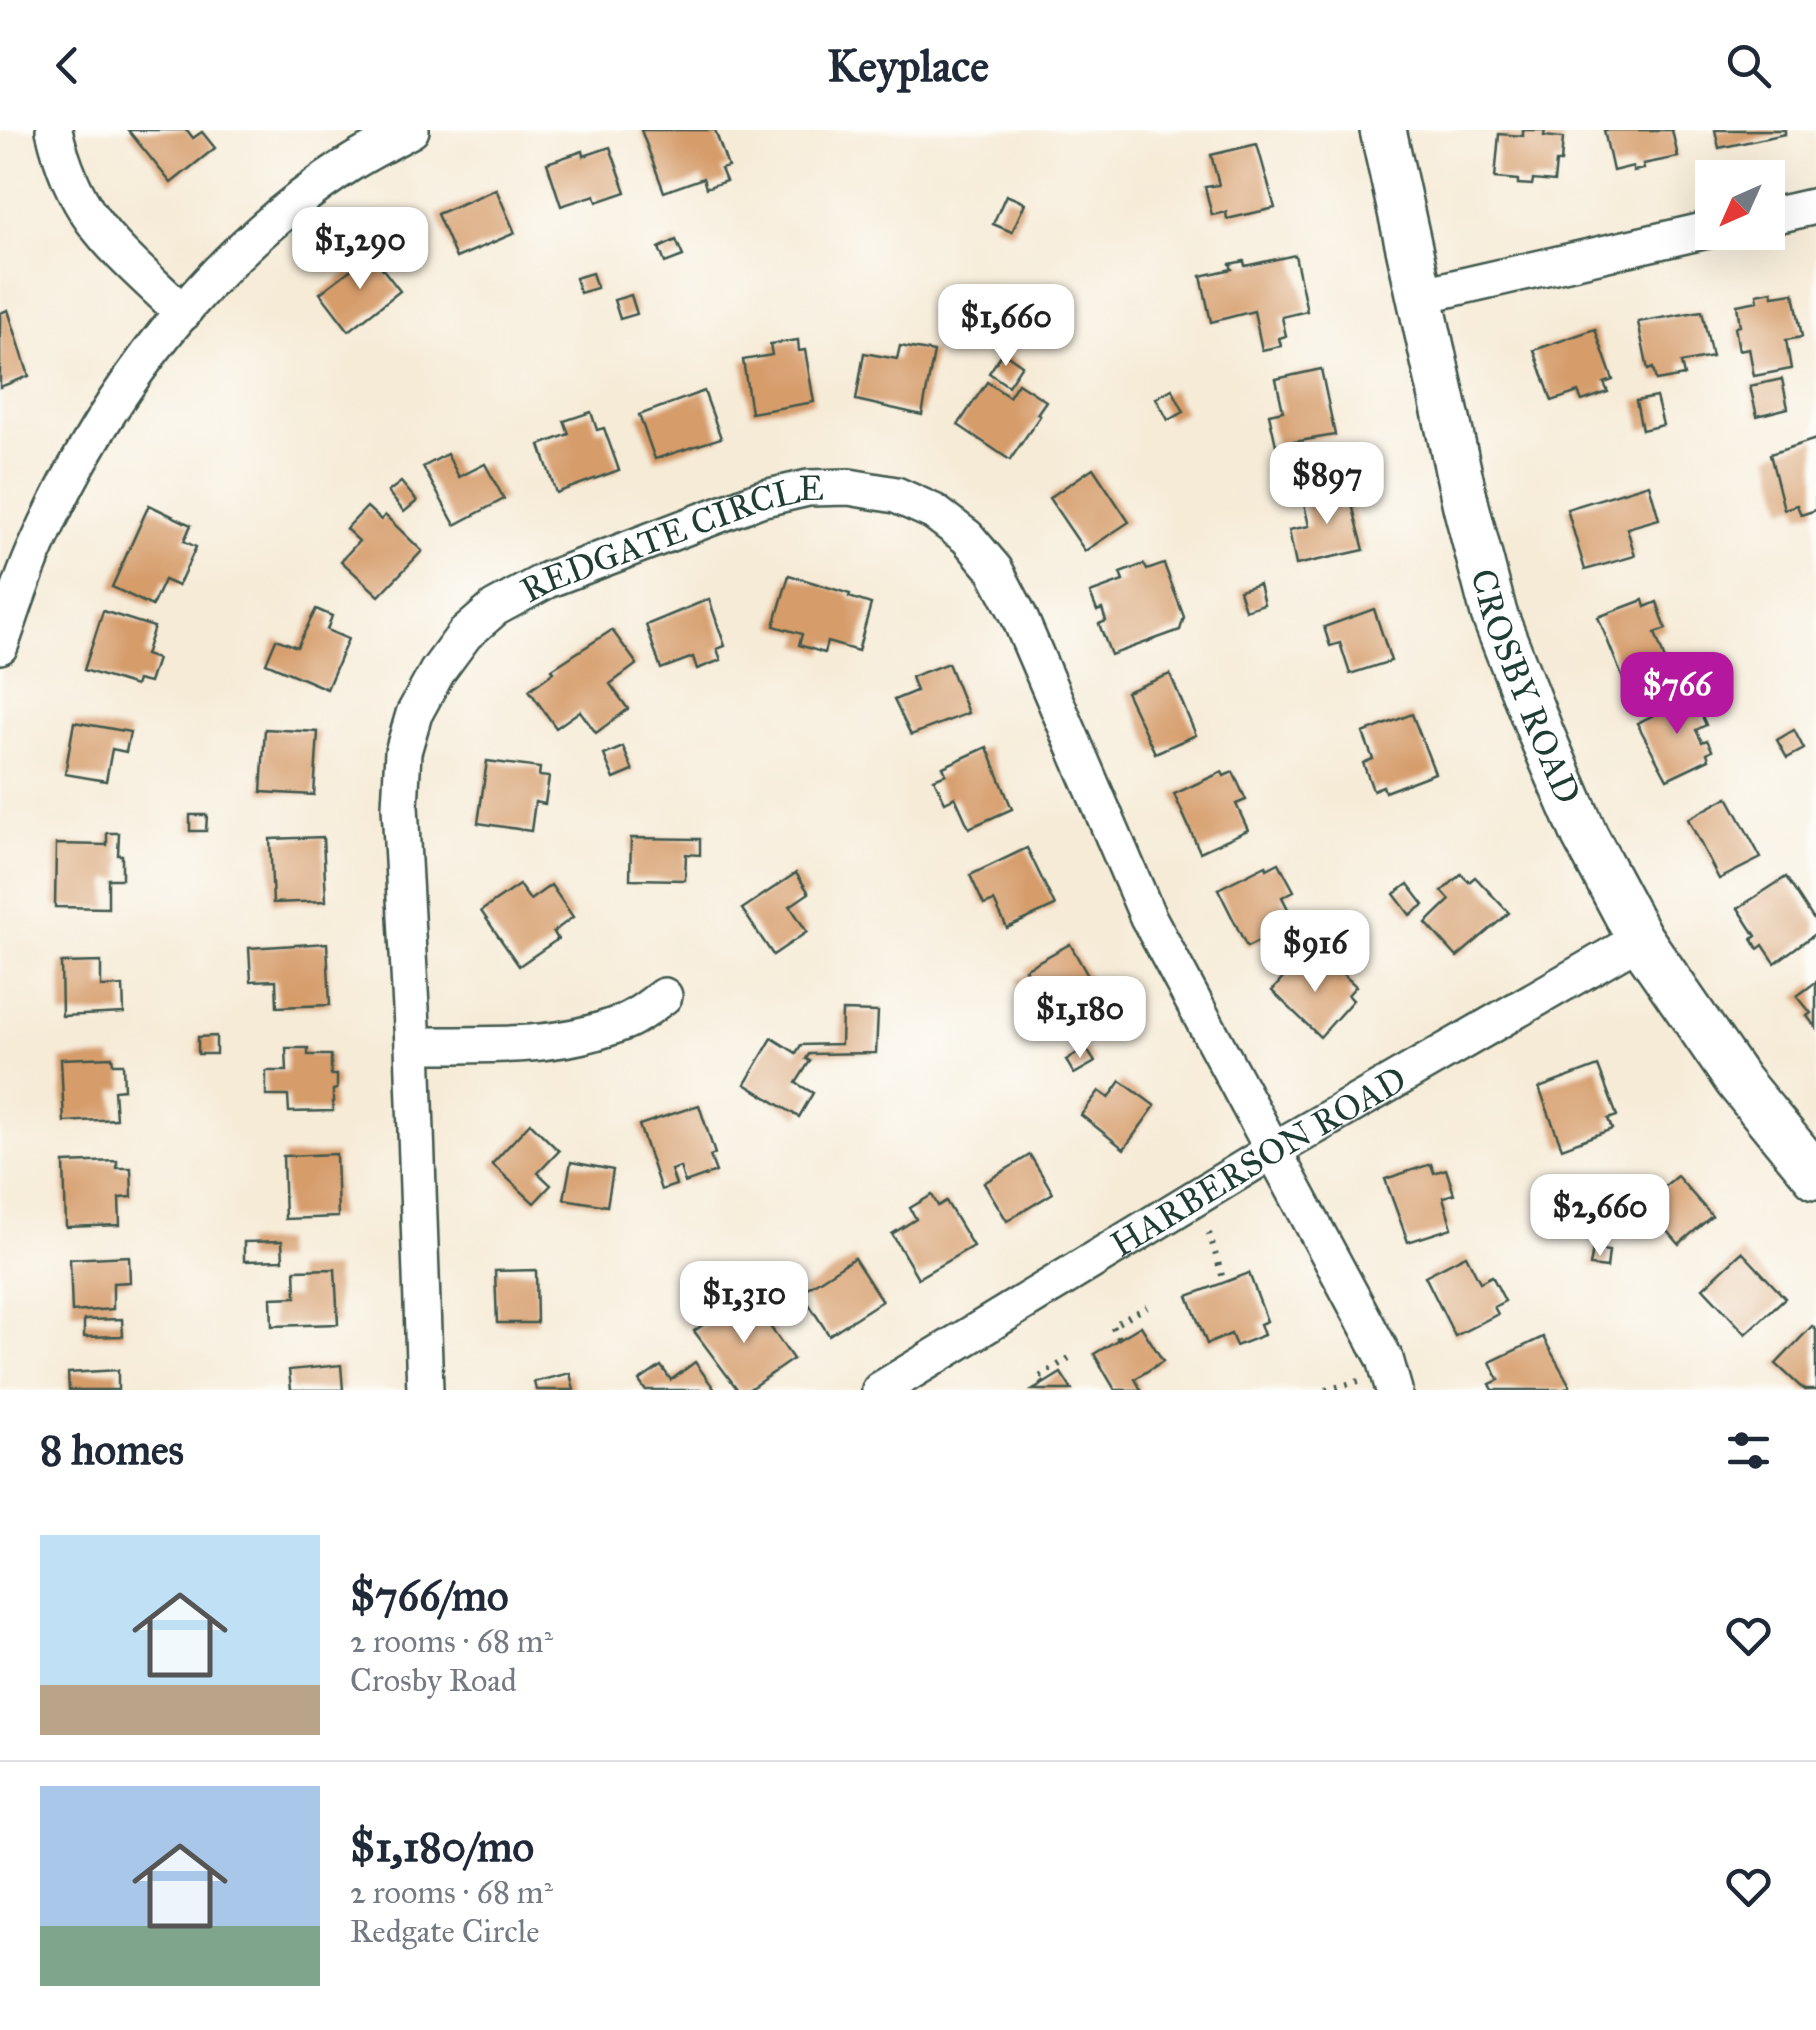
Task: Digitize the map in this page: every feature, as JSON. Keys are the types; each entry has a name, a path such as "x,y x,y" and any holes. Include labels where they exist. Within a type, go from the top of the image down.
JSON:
{"main road":[{"name":"CROSBY ROAD","path":"1383,130 1466,506 1494,614 1585,836 1640,940 1738,1082 1816,1176"}],"street":[{"path":"54,130 62,164 78,201 101,234 183,312"},
{"path":"0,646 36,547 82,457 133,375 183,312 242,250 291,208 350,164 411,130"},
{"path":"1785,213 1816,206"},
{"path":"1419,296 1695,233"},
{"name":"REDGATE CIRCLE","path":"425,1390 400,806 404,752 414,714 437,672 465,634 495,608 547,580 760,499 808,488 849,487 896,495 934,512 967,538 995,570 1018,614 1148,917 1385,1359 1394,1390"},
{"name":"HARBERSON ROAD","path":"880,1390 1274,1150 1640,940"},
{"path":"413,1045 537,1043 580,1036 627,1022 664,996"}],"path":[{"path":"326,234 352,264 378,238"},
{"path":"1209,1233 1224,1282"},
{"path":"1119,1338 1112,1326 1147,1307"},
{"path":"1042,1384 1038,1378 1069,1358"}],"building":[{"path":"128,130 187,130 193,138 202,132 215,148 171,183"},
{"path":"641,130 715,130 728,167 721,169 726,181 706,188 703,178 664,192"},
{"path":"1523,130 1545,130 1544,136 1563,138 1554,182 1533,180 1532,185 1495,178 1499,134 1523,136"},
{"path":"1604,130 1672,130 1678,157 1643,164 1644,169 1633,171 1633,166 1613,171"},
{"path":"1715,130 1785,130 1785,134 1719,148"},
{"path":"1257,144 1275,208 1227,219 1226,212 1212,215 1205,187 1219,185 1211,155"},
{"path":"610,147 626,192 597,202 595,195 561,206 547,163"},
{"path":"496,189 515,233 456,258 437,214"},
{"path":"1006,195 1025,203 1012,232 993,224"},
{"path":"676,240 683,256 665,263 659,248"},
{"path":"371,254 400,291 349,331 320,293"},
{"path":"1295,255 1307,311 1282,317 1286,336 1279,338 1281,346 1262,350 1254,311 1211,322 1201,276 1232,269 1230,264 1244,261 1245,266"},
{"path":"592,273 597,288 580,293 575,278"},
{"path":"1772,291 1773,296 1794,293 1802,337 1786,340 1791,369 1754,376 1749,348 1739,350 1737,305 1758,301 1757,294"},
{"path":"631,295 637,314 620,319 614,300"},
{"path":"8,310 29,376 0,387 0,313"},
{"path":"1702,311 1712,357 1681,363 1684,376 1656,381 1653,368 1648,370 1638,322"},
{"path":"1595,329 1613,380 1604,383 1608,392 1582,401 1578,392 1552,401 1534,350"},
{"path":"798,340 799,351 805,350 814,402 751,413 743,360 772,355 770,344"},
{"path":"900,346 934,352 922,415 856,400 864,353 897,359"},
{"path":"1003,352 1022,365 1008,386 989,373"},
{"path":"1321,369 1335,435 1276,445 1269,414 1283,411 1276,379"},
{"path":"1782,379 1788,408 1757,416 1750,386"},
{"path":"987,382 1009,397 1018,383 1046,401 1010,460 958,425"},
{"path":"1172,389 1184,412 1168,420 1156,398"},
{"path":"704,391 721,438 655,459 639,415"},
{"path":"1656,397 1663,425 1642,430 1636,401"},
{"path":"591,412 597,430 604,428 619,470 556,493 540,445 569,434 564,421"},
{"path":"1816,439 1816,510 1801,515 1797,505 1784,509 1770,454"},
{"path":"447,454 459,477 485,464 504,499 455,525 423,467"},
{"path":"1093,468 1129,522 1085,551 1049,498"},
{"path":"401,482 417,501 404,512 388,492"},
{"path":"1649,484 1659,519 1627,528 1635,556 1585,570 1567,509"},
{"path":"1347,485 1364,550 1296,565 1289,530 1309,526 1302,495"},
{"path":"149,505 191,525 184,541 196,547 178,586 164,580 152,606 112,587"},
{"path":"367,507 381,520 385,515 422,551 379,596 341,561 359,541 346,529"},
{"path":"1144,564 1147,570 1164,564 1184,617 1180,630 1111,655 1099,624 1106,621 1102,609 1097,611 1090,593 1123,581 1120,573"},
{"path":"789,575 871,604 858,651 827,642 824,653 799,645 802,634 774,626"},
{"path":"1259,584 1264,604 1245,610 1239,590"},
{"path":"709,599 725,646 717,649 721,660 697,669 693,657 661,669 646,625"},
{"path":"1643,600 1645,607 1657,602 1666,629 1655,633 1666,663 1623,679 1598,617"},
{"path":"316,609 332,616 327,630 348,639 327,689 266,663 276,639 297,647"},
{"path":"1374,609 1391,661 1350,674 1340,643 1330,646 1324,627"},
{"path":"103,611 154,627 145,655 157,659 149,683 137,680 135,686 84,670"},
{"path":"612,630 637,664 610,684 628,709 596,733 580,711 556,728 529,690 554,672 552,669"},
{"path":"948,663 968,713 911,735 894,700 916,691 911,677"},
{"path":"1170,674 1196,735 1155,753 1126,692"},
{"path":"1693,696 1706,725 1696,730 1712,750 1707,753 1709,759 1667,779 1637,723"},
{"path":"1412,714 1435,773 1385,792 1383,786 1373,790 1363,763 1373,759 1363,733"},
{"path":"74,722 130,732 126,752 112,749 106,781 65,774"},
{"path":"265,729 318,732 314,795 261,792"},
{"path":"1794,730 1804,749 1787,758 1777,740"},
{"path":"623,747 633,771 614,779 604,755"},
{"path":"987,747 1012,809 969,828 955,797 945,802 934,779 946,774 943,767"},
{"path":"487,761 540,768 539,776 549,777 545,804 535,802 531,831 478,823"},
{"path":"1222,772 1224,776 1233,772 1246,800 1236,804 1248,830 1200,852 1174,794"},
{"path":"1728,797 1761,858 1719,879 1688,819"},
{"path":"190,815 207,815 206,831 190,831"},
{"path":"107,833 119,833 118,855 122,855 122,879 108,879 108,908 55,907 56,844 107,845"},
{"path":"323,837 326,901 273,903 270,839"},
{"path":"631,838 700,839 700,855 686,854 685,880 630,879"},
{"path":"1027,848 1055,906 1007,928 994,901 984,905 970,875"},
{"path":"1279,863 1294,891 1282,897 1295,923 1247,947 1218,889 1266,865 1267,869"},
{"path":"796,873 809,893 790,906 807,932 773,955 742,909"},
{"path":"1461,874 1469,882 1475,877 1509,913 1457,957 1426,923 1450,900 1442,891"},
{"path":"1786,877 1816,923 1816,933 1775,963 1763,945 1758,949 1752,939 1756,936 1738,908"},
{"path":"1408,884 1424,905 1410,915 1394,894"},
{"path":"519,885 530,900 551,885 573,917 553,932 558,939 519,966 481,911"},
{"path":"327,943 330,1005 277,1007 276,980 251,981 249,948"},
{"path":"1070,944 1101,999 1055,1024 1042,1000 1030,1006 1016,980 1028,974 1025,969"},
{"path":"1302,956 1325,977 1335,967 1356,986 1348,995 1353,1000 1320,1037 1272,991"},
{"path":"101,962 101,987 123,986 124,1013 62,1016 61,963"},
{"path":"1816,982 1816,1028 1807,1016 1811,1013 1797,996"},
{"path":"842,1011 878,1012 876,1053 809,1054 806,1059 810,1061 796,1083 813,1093 799,1117 745,1084 772,1038 796,1053 801,1045 841,1044"},
{"path":"216,1036 216,1054 198,1054 198,1037"},
{"path":"286,1048 308,1048 308,1055 331,1055 331,1075 337,1075 333,1111 289,1112 288,1096 266,1096 266,1071 287,1071"},
{"path":"1086,1048 1095,1062 1074,1074 1066,1060"},
{"path":"112,1057 113,1064 123,1064 124,1089 114,1090 116,1119 64,1122 61,1059"},
{"path":"1598,1066 1617,1116 1608,1119 1612,1129 1562,1148 1539,1088"},
{"path":"1121,1081 1155,1106 1124,1149 1081,1115 1099,1091 1109,1098"},
{"path":"699,1105 715,1154 710,1156 716,1172 685,1183 680,1167 671,1170 676,1185 661,1190 639,1125"},
{"path":"530,1123 559,1151 538,1173 551,1185 534,1203 492,1164"},
{"path":"336,1154 338,1217 285,1219 283,1156"},
{"path":"1030,1155 1053,1193 1007,1221 984,1183"},
{"path":"117,1161 117,1168 131,1168 132,1197 119,1198 120,1225 66,1227 64,1163"},
{"path":"571,1162 613,1170 607,1206 564,1199"},
{"path":"1431,1164 1434,1173 1446,1169 1454,1194 1443,1197 1452,1228 1408,1242 1385,1179"},
{"path":"1677,1176 1712,1216 1679,1244 1644,1203"},
{"path":"1619,1178 1628,1189 1607,1206 1598,1195"},
{"path":"932,1195 938,1206 946,1201 973,1246 918,1278 892,1234 916,1219 910,1208"},
{"path":"282,1241 283,1260 244,1261 244,1242"},
{"path":"1593,1249 1609,1251 1607,1268 1590,1266"},
{"path":"1742,1252 1785,1298 1746,1334 1703,1288"},
{"path":"1466,1255 1480,1282 1492,1276 1505,1301 1494,1307 1498,1314 1455,1336 1425,1276"},
{"path":"129,1256 130,1282 113,1283 113,1309 72,1312 70,1259"},
{"path":"854,1258 882,1301 829,1335 801,1292"},
{"path":"335,1269 338,1324 272,1326 271,1298 296,1297 295,1270"},
{"path":"536,1270 537,1323 497,1323 495,1271"},
{"path":"1249,1273 1267,1321 1260,1324 1264,1335 1236,1346 1231,1334 1207,1344 1188,1296"},
{"path":"750,1298 793,1359 748,1390 738,1390 694,1331"},
{"path":"122,1319 123,1336 84,1337 84,1320"},
{"path":"1141,1326 1163,1361 1135,1379 1141,1390 1115,1390 1094,1354"},
{"path":"1812,1326 1816,1330 1816,1390 1804,1390 1776,1364"},
{"path":"1543,1337 1570,1386 1563,1390 1493,1390 1490,1384 1499,1380 1490,1362"},
{"path":"695,1362 715,1390 645,1390 639,1381 661,1366 671,1380"},
{"path":"341,1365 343,1390 291,1390 289,1370"},
{"path":"118,1370 118,1390 69,1390 68,1373"},
{"path":"570,1373 574,1390 536,1390 534,1382"},
{"path":"1061,1373 1072,1390 1033,1390 1043,1384"}]}
